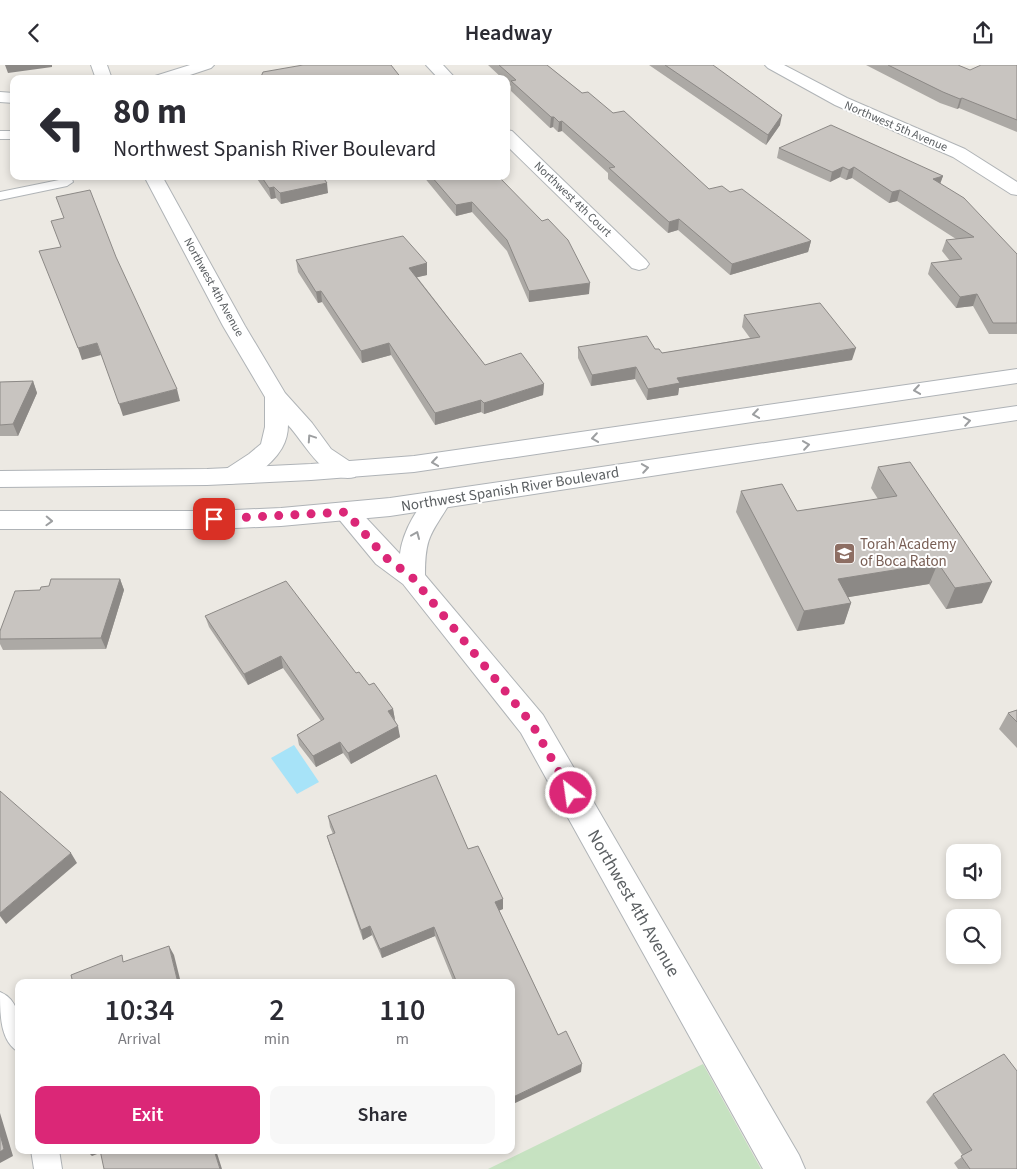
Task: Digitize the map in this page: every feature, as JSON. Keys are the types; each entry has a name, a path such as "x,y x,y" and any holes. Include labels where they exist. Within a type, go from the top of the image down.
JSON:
{"street":[{"path":"174,75 206,65"},
{"path":"434,65 444,75"},
{"name":"Northwest 5th Avenue","path":"773,65 838,101 961,154 1017,190"},
{"name":"Northwest 4th Court","path":"510,139 639,264"},
{"name":"Northwest 4th Avenue","path":"155,180 234,326 276,397 304,428 323,455 346,471"},
{"path":"0,479 161,479 346,471 473,456 1017,376"},
{"name":"Northwest 4th Avenue","path":"232,477 271,449 276,440 276,397"},
{"name":"Northwest Spanish River Boulevard","path":"0,520 167,521 281,517 346,512 439,501 1017,413"},
{"path":"412,577 413,541 418,530 439,501"},
{"name":"Northwest 4th Avenue","path":"346,512 385,557 412,577 532,724 785,1169"}],"lane":[{"path":"0,196 66,182 65,180"},
{"path":"0,1005 15,1032"},
{"path":"46,1154 48,1169"}],"green space":[{"path":"703,1064 761,1169 488,1169"}],"water":[{"path":"294,745 319,782 297,794 271,758"}],"building":[{"path":"303,65 391,65 399,75 262,75 263,72"},
{"path":"499,65 547,65 582,93 588,92 613,113 624,111 709,189 722,186 730,192 742,189 811,241 732,264 679,219 669,222 609,168 615,167 562,121 559,122 554,117 551,117 511,81 516,80"},
{"path":"665,65 713,65 782,115 768,135"},
{"path":"888,65 958,65 970,70 981,65 1017,65 1017,120 943,92"},
{"path":"831,125 943,176 933,179 964,198 1017,254 1017,323 993,323 977,294 960,297 931,263 962,259 946,240 974,237 900,190 892,192 854,167 849,170 843,167 832,172 779,148"},
{"path":"264,180 325,180 327,183 280,193 274,187 269,188"},
{"path":"434,180 502,180 542,221 548,219 568,240 590,283 529,291 507,240 472,202 456,205"},
{"path":"90,190 116,257 177,389 119,404 97,343 78,348 39,251 61,247 51,221 64,218 56,197"},
{"path":"403,236 427,263 409,268 485,365 521,353 544,384 484,403 481,400 435,413 389,343 361,351 321,291 316,292 296,260"},
{"path":"820,303 856,348 677,378 680,383 648,389 636,367 592,375 578,347 647,336 655,349 659,349 662,353 760,337 744,315"},
{"path":"33,381 13,424 0,425 0,382"},
{"path":"910,462 992,582 955,588 938,563 838,579 851,603 804,611 741,491 782,484 797,511 897,496 878,467"},
{"path":"51,579 120,579 101,638 0,639 0,631 15,591 40,590 41,587 49,586"},
{"path":"286,581 356,673 359,672 369,685 374,683 393,709 388,711 398,726 348,753 340,742 313,756 297,735 324,719 281,656 244,674 205,616"},
{"path":"1017,710 1017,722 1008,713"},
{"path":"436,775 468,849 478,846 503,899 495,902 558,1035 566,1031 582,1064 515,1096 515,979 455,979 434,927 380,949 370,926 361,930 327,836 335,833 328,816"},
{"path":"0,791 71,853 0,913"},
{"path":"169,946 177,979 72,979 71,975 122,955 123,962"},
{"path":"1004,1054 1017,1071 1017,1169 970,1169 961,1156 972,1150 933,1094"},
{"path":"0,1134 4,1149 0,1152"},
{"path":"101,1154 215,1154 220,1169 104,1169"}],"place":[{"name":"Torah Academy of Boca Raton","path":"844,553"}],"route":[{"path":"214,519 281,517 346,512 385,557 412,577 532,724 571,793"}]}
